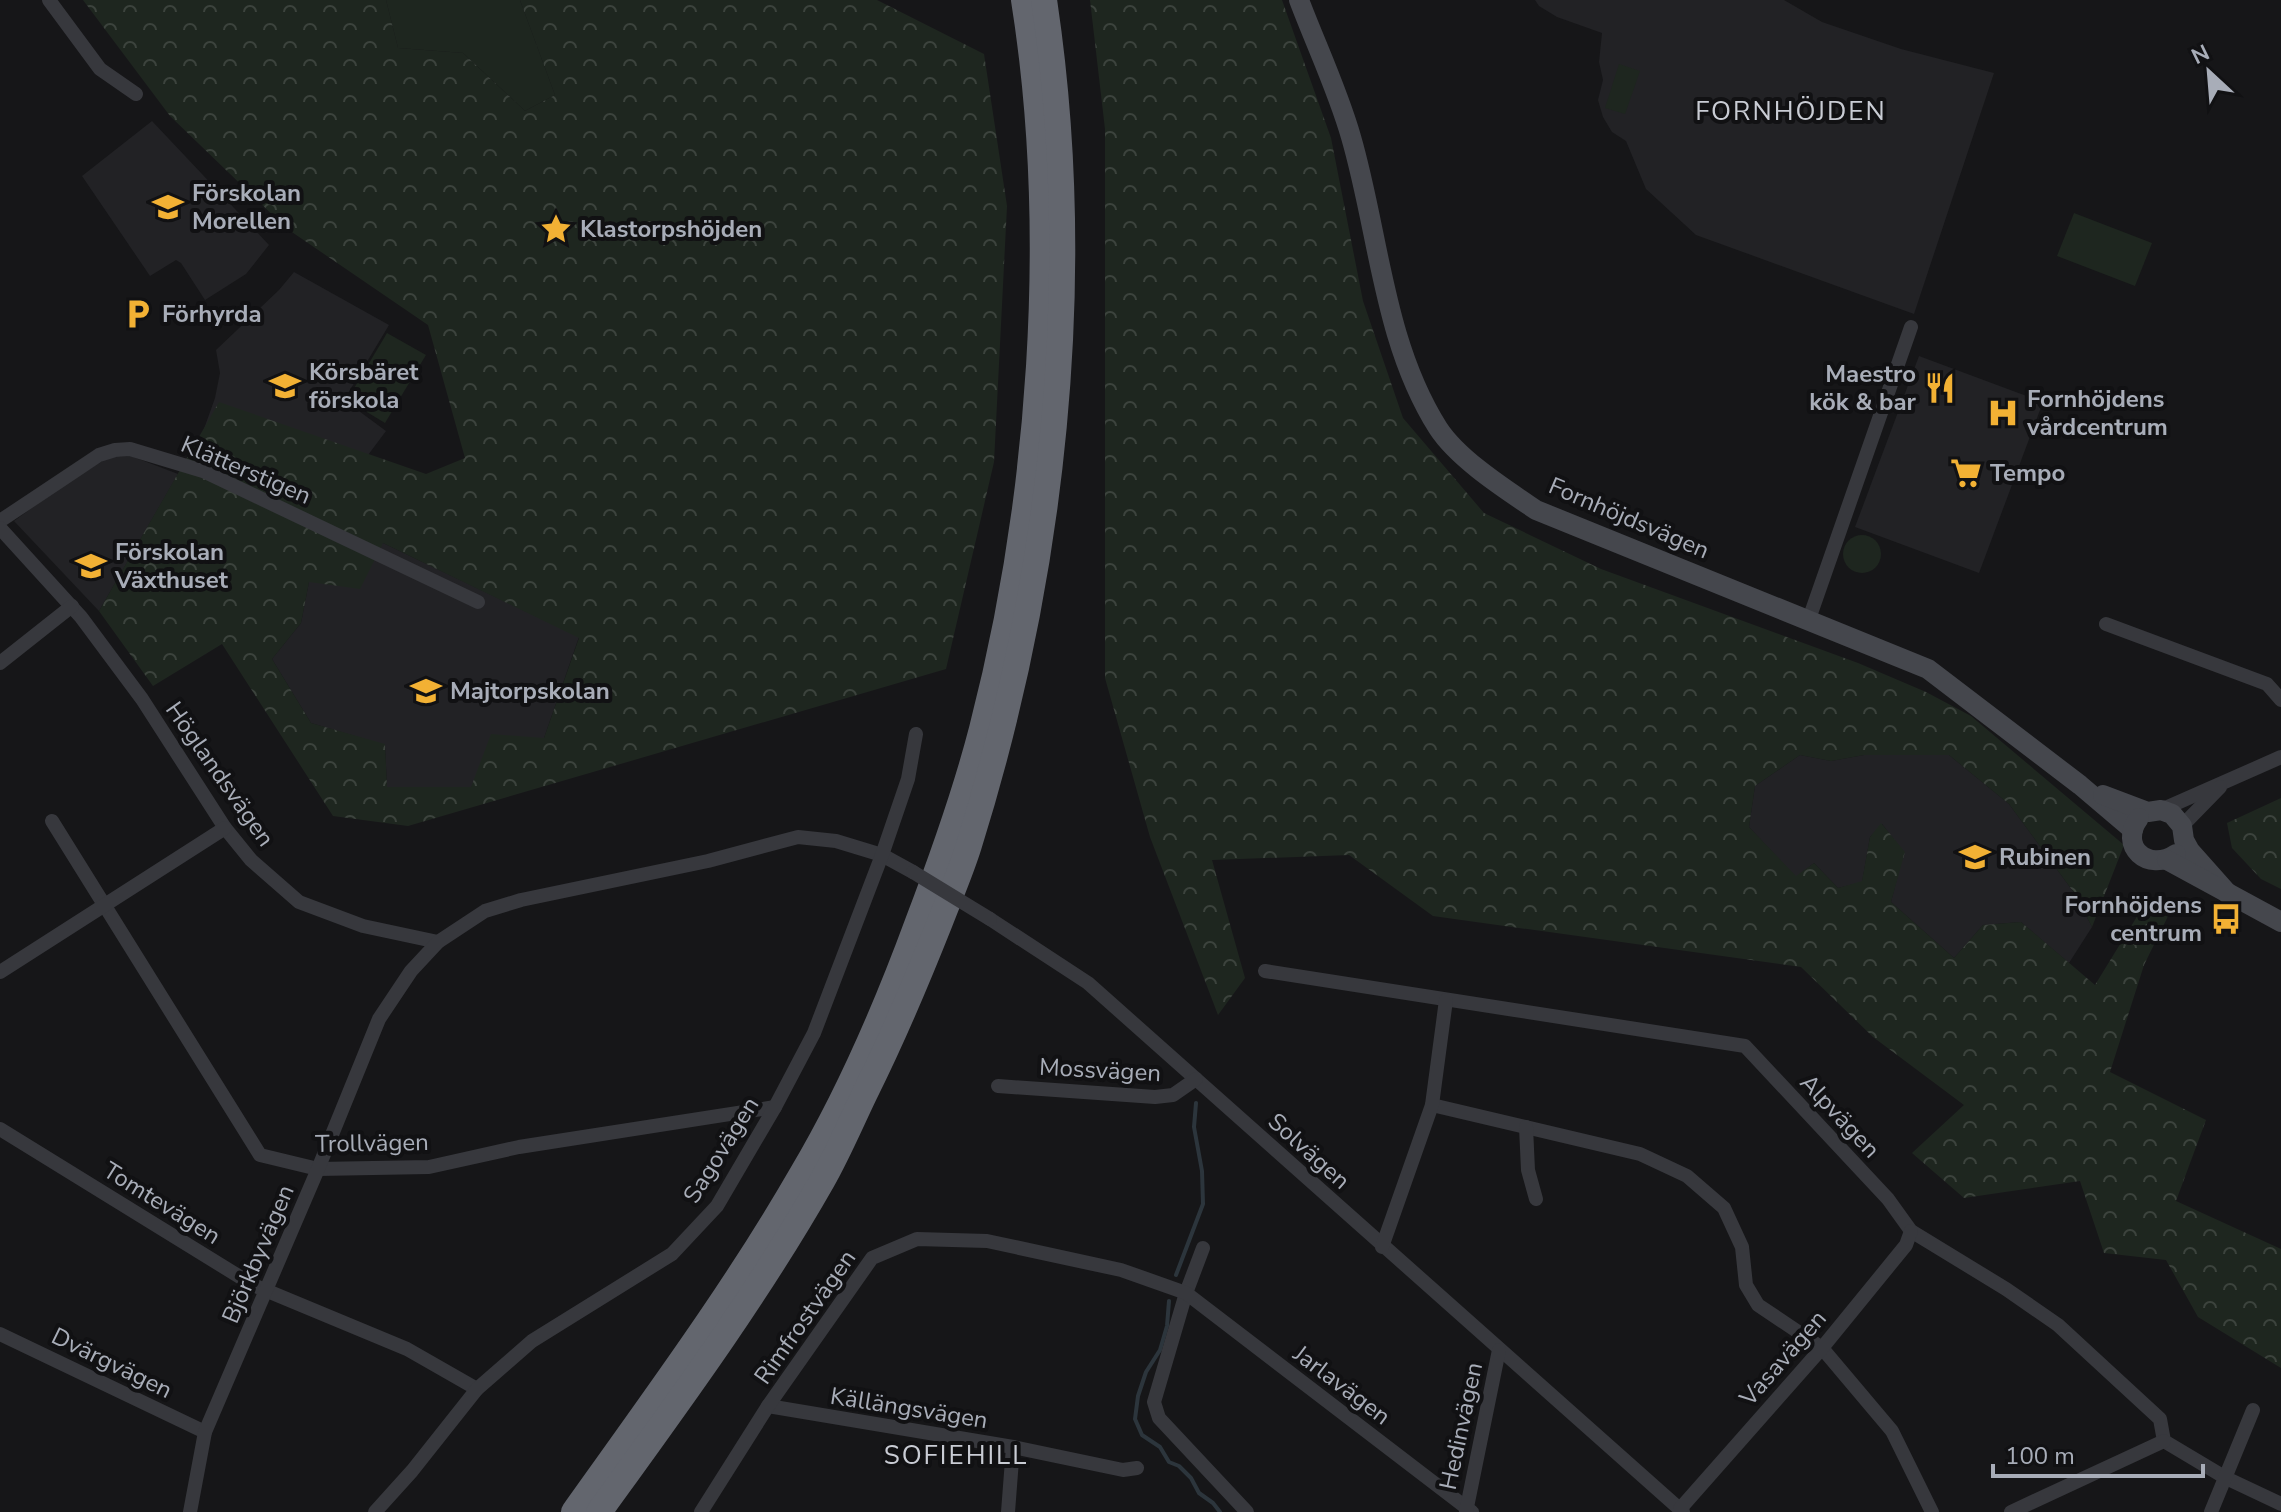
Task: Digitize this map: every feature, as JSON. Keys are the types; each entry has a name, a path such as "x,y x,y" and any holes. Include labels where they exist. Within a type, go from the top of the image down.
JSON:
{"highway":[{"path":"574,1512 714,1317 804,1172 854,1075 894,987 947,846 982,731 1013,588 1033,451 1041,318 1040,173 1031,44 1024,0"},
{"path":"599,1512 734,1324 823,1179 904,1015 968,850 1000,737 1031,597 1052,461 1061,309 1059,172 1050,39 1044,0"}],"street":[{"path":"49,0 100,69 136,94"},
{"name":"Fornhöjdsvägen","path":"1299,0 1351,135 1394,325 1411,378 1439,431 1483,474 1536,510 1928,669 2080,785 2133,830 2134,846 2144,858 2167,860 2281,922"},
{"path":"1809,619 1911,327"},
{"name":"Klätterstigen","path":"0,521 99,455 130,449 203,471 478,602"},
{"name":"Höglandsvägen","path":"0,528 72,606 142,699 225,828 251,860 299,902 363,926 438,942"},
{"path":"0,663 72,606"},
{"path":"2106,624 2267,684 2281,700"},
{"name":"Sagovägen","path":"375,1512 477,1389 532,1341 672,1254 717,1206 814,1033 908,779 916,734"},
{"path":"2133,830 2136,823 2155,811 2281,757"},
{"path":"2167,860 2177,854 2183,833 2229,778"},
{"name":"Fornhöjdsvägen","path":"2080,785 2172,814 2199,863 2230,896"},
{"name":"Trollvägen","path":"52,821 260,1155 318,1169 429,1167 519,1147 775,1107"},
{"path":"0,972 225,828"},
{"path":"438,942 485,911 521,900 708,861 798,837 836,841 882,855"},
{"name":"Solvägen","path":"882,855 990,919 1088,983 1682,1511"},
{"name":"Björkbyvägen","path":"190,1512 205,1432 379,1019 411,971 438,942"},
{"name":"Alpvägen","path":"1265,971 1745,1046 1888,1199 1911,1231 2058,1325 2160,1419 2164,1441"},
{"path":"1382,1247 1432,1105 1446,1000"},
{"name":"Mossvägen","path":"998,1086 1155,1097 1173,1095 1196,1079"},
{"path":"1432,1105 1640,1154 1687,1176 1724,1208 1742,1247 1746,1285 1758,1305 1822,1348 1892,1431 1932,1512"},
{"path":"1526,1127 1528,1170 1536,1199"},
{"name":"Tomtevägen","path":"0,1129 266,1291 407,1349 477,1389"},
{"name":"Vasavägen","path":"1682,1511 1822,1348 1906,1245 1911,1231"},
{"name":"Rimfrostvägen","path":"701,1512 768,1406 872,1258 917,1239 987,1241 1121,1270 1186,1293"},
{"path":"1203,1248 1186,1293 1154,1402 1159,1418 1247,1512"},
{"name":"Jarlavägen","path":"1186,1293 1468,1510"},
{"name":"Dvärgvägen","path":"0,1334 205,1432"},
{"name":"Hedinvägen","path":"1468,1510 1499,1350"},
{"name":"Källängsvägen","path":"768,1406 1013,1447 1123,1470 1137,1468"},
{"path":"2211,1512 2253,1410"},
{"path":"2011,1512 2164,1441 2226,1478 2281,1504"},
{"path":"1008,1512 1013,1447"}],"shaded area":[{"path":"1535,0 1784,0 1822,22 1901,49 1994,73 1914,314 1696,235 1646,189 1626,141 1612,132 1603,117 1598,100 1603,80 1599,62 1602,33 1557,17"},
{"name":"Förskolan Morellen","path":"152,121 269,245 246,274 205,300 176,260 150,276 82,176"},
{"name":"Körsbäret förskola","path":"294,272 389,325 344,400 386,431 324,514 195,454 215,398 220,373 216,350"},
{"path":"1919,356 2043,402 1979,573 1855,527"},
{"name":"Förskolan Växthuset","path":"131,456 178,474 99,611 14,521 109,457"},
{"name":"Majtorpskolan","path":"383,543 579,637 544,738 471,787 387,787 385,745 311,723 272,659 301,623 309,582"},
{"name":"Rubinen","path":"1800,755 1831,761 1864,755 1949,755 2009,804 2075,894 2092,927 2069,963 2021,922 1983,925 1954,958 1891,902 1904,852 1882,824 1870,837 1862,882 1838,888 1814,863 1796,877 1749,827 1755,786"}],"green space":[{"path":"83,0 386,0 398,48 463,53 525,111 555,95 520,0 877,0 984,54 1007,206 994,462 946,669 408,826 333,816 222,644 153,686 99,611 219,402 426,474 465,458 428,325 286,228 170,116","holes":["383,543 579,638 544,738 491,734 471,787 387,787 385,744 311,723 272,659 301,623 309,582 360,589"]},
{"path":"386,0 520,0 555,95 525,111 463,53 398,48"},
{"path":"1090,0 1282,0 1331,138 1363,301 1403,418 1484,513 1601,569 1858,663 1926,692 1971,716 2124,845 2092,927 2075,894 2009,804 1949,755 1864,755 1831,761 1800,755 1755,786 1749,827 1796,876 1814,863 1838,888 1862,881 1870,837 1881,823 1905,852 1891,902 1954,958 1983,925 2021,922 2095,985 2149,897 2172,908 2144,965 2110,1072 2206,1120 2176,1201 2281,1249 2281,1368 2198,1317 2166,1260 2104,1253 2080,1181 1964,1198 1912,1153 1964,1105 1873,1037 1801,967 1433,916 1349,855 1212,860 1245,978 1218,1015 1150,837 1105,678 1105,129"},
{"path":"1619,64 1640,71 1625,114 1605,108"},
{"path":"2074,213 2152,243 2135,286 2057,256"},
{"path":"387,333 426,355 385,423 347,400"},
{"path":"1862,535 1876,540 1881,554 1876,568 1862,573 1848,568 1843,554 1848,540"},
{"path":"2281,798 2281,889 2261,879 2232,848 2227,823"}],"waterway":[{"path":"1176,1275 1203,1204 1202,1171 1194,1127 1196,1103"},
{"path":"1169,1301 1167,1326 1160,1350 1146,1372 1135,1419 1142,1435 1160,1447 1169,1462 1179,1466 1191,1478 1199,1493 1220,1512"}],"place":[{"name":"Förskolan Morellen","path":"168,207"},
{"name":"Klastorpshöjden","path":"556,229"},
{"name":"Förhyrda","path":"138,314"},
{"name":"Körsbäret förskola","path":"285,386"},
{"name":"Maestro kök & bar","path":"1940,388"},
{"name":"Fornhöjdens vårdcentrum","path":"2003,413"},
{"name":"Tempo","path":"1966,473"},
{"name":"Förskolan Växthuset","path":"91,566"},
{"name":"Majtorpskolan","path":"426,691"},
{"name":"Rubinen","path":"1975,857"},
{"name":"Fornhöjdens centrum","path":"2226,919"}],"district":[{"name":"FORNHÖJDEN","path":"1791,111"},
{"name":"SOFIEHILL","path":"956,1455"}]}
